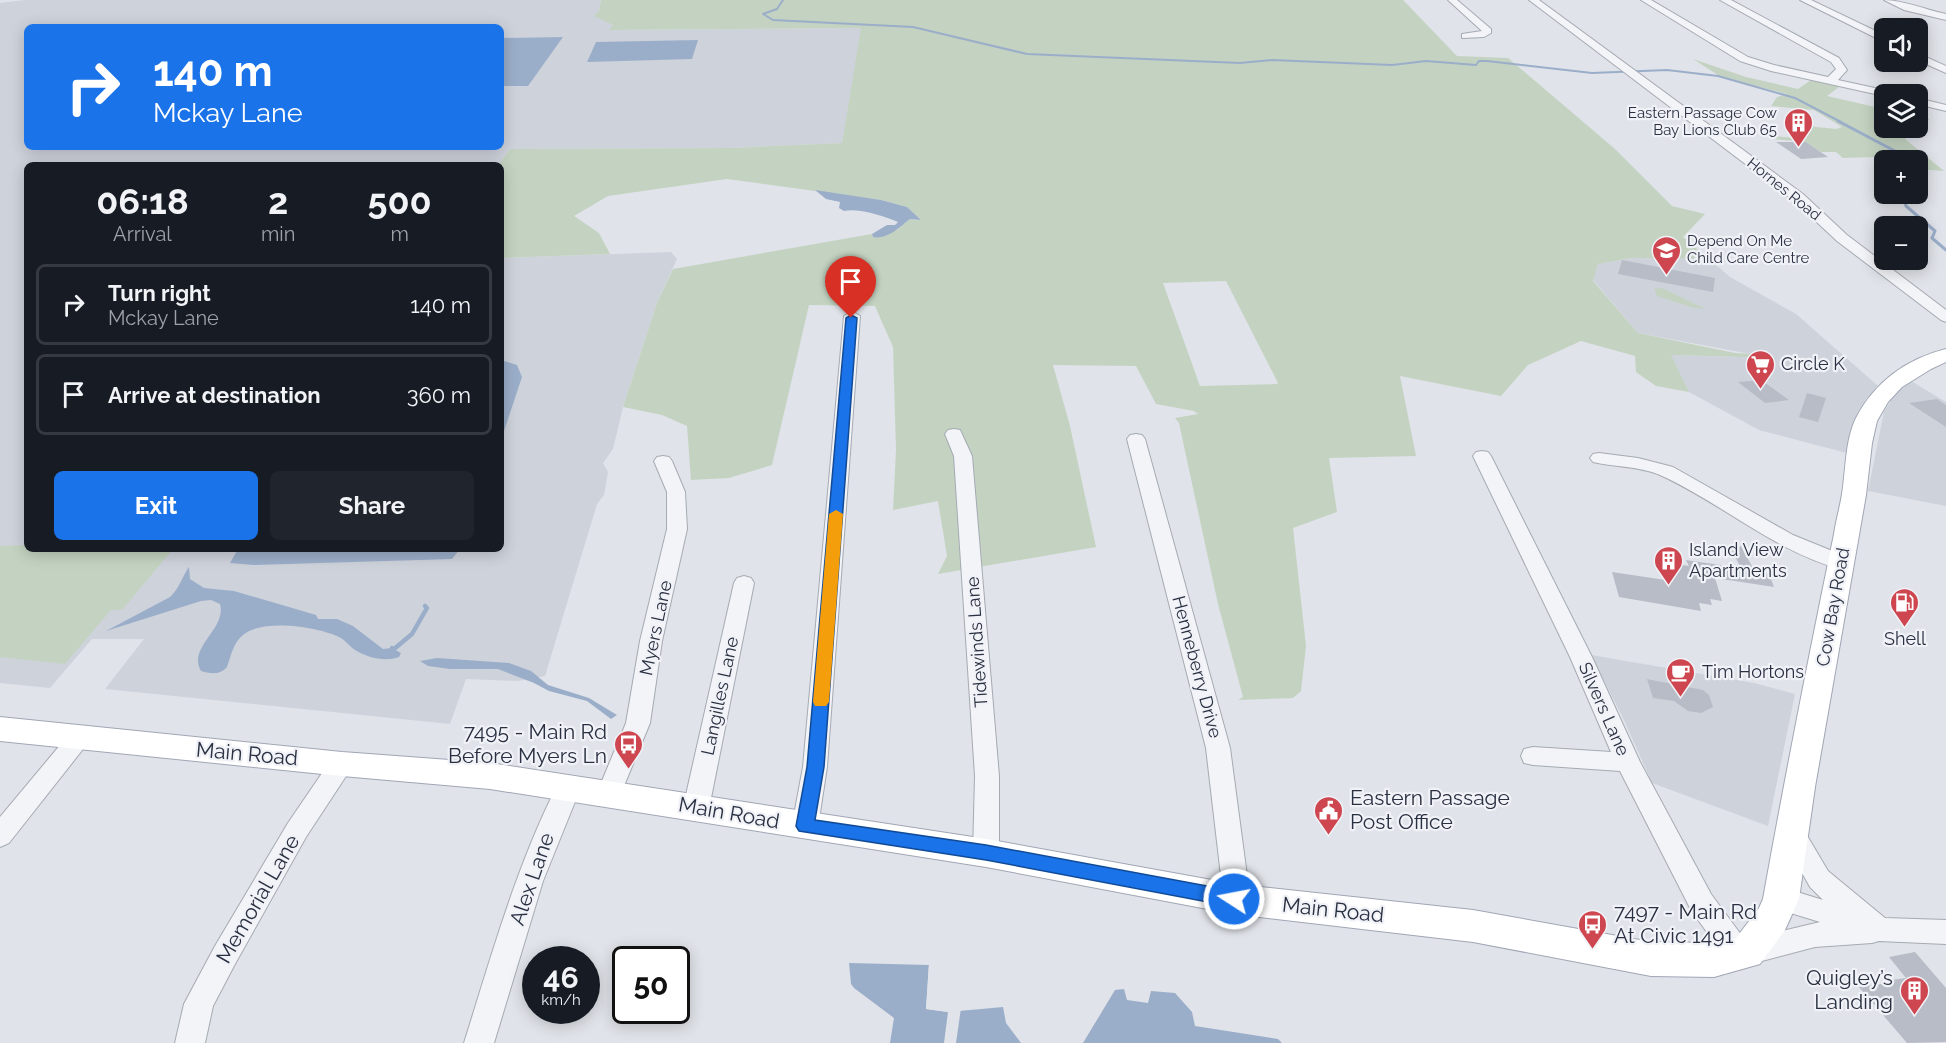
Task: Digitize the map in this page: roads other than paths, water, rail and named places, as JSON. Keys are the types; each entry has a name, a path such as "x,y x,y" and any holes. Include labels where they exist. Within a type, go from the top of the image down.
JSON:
{"main road":[{"name":"Cow Bay Road","path":"1781,899 1791,831 1854,495 1860,443 1866,421 1878,399 1894,382 1923,364 1946,355"},
{"name":"Main Road","path":"0,729 342,764 490,776 569,786 805,826 986,853 1234,899 1473,926 1651,959 1681,962 1714,960 1743,953"},
{"path":"1743,953 1772,919 1781,899"}],"street":[{"path":"1452,0 1488,31 1484,34 1466,36"},
{"name":"Hornes Road","path":"1533,0 1790,191 1842,237 1946,317"},
{"path":"1645,0 1738,56 1771,68 1874,91"},
{"path":"1724,0 1835,60 1842,70 1830,81"},
{"path":"1804,0 1874,34"},
{"path":"1888,0 1907,8 1946,17"},
{"path":"1928,61 1946,70"},
{"path":"1928,104 1946,108"},
{"path":"805,826 816,767 852,316"},
{"name":"Tidewinds Lane","path":"954,434 963,456 987,776 986,853"},
{"name":"Henneberry Drive","path":"1136,439 1218,748 1234,876 1234,899"},
{"name":"Silvers Lane","path":"1482,456 1581,657 1628,762 1701,902 1743,953"},
{"path":"1599,458 1638,463 1666,471 1786,539 1840,561"},
{"name":"Myers Lane","path":"609,793 638,723 651,641 677,529 676,492 663,461"},
{"name":"Langilles Lane","path":"696,808 744,583"},
{"path":"0,836 79,738"},
{"path":"1533,756 1628,762"},
{"name":"Memorial Lane","path":"190,1043 199,1005 225,955 297,830 342,764"},
{"name":"Alex Lane","path":"479,1043 549,828 569,786"},
{"path":"1791,831 1819,879 1836,895 1884,930"},
{"path":"1781,899 1884,930"},
{"path":"1743,953 1815,935 1884,930 1946,932"}],"water":[{"path":"563,37 528,86 504,86 504,38"},
{"path":"698,40 692,59 587,62 596,42"},
{"path":"815,190 881,200 907,207 921,220 910,219 888,235 873,237 872,234 887,225 895,225 898,222 864,212 844,211 839,208 840,202 826,199"},
{"path":"504,361 517,365 522,377 504,431"},
{"path":"236,552 458,552 452,559 254,565 230,563"},
{"path":"189,567 190,579 204,588 234,591 316,615 318,619 337,619 353,626 383,649 392,648 401,653 399,657 377,658 365,655 341,638 320,630 292,626 264,627 252,630 240,638 224,670 208,673 201,671 198,662 199,654 221,613 220,604 211,600 201,601 106,631 170,597"},
{"path":"437,658 509,663 531,671 548,685 589,698 617,715 611,719 587,701 549,691 498,669 450,669 428,666 420,661"},
{"path":"849,963 929,965 926,1009 948,1012 1003,1007 1006,1023 1021,1043 890,1043 894,1018 854,988 851,984"},
{"path":"1124,989 1127,1000 1148,1003 1151,991 1175,993 1192,1012 1195,1026 1278,1039 1282,1043 1083,1043 1115,990"}],"waterway":[{"path":"783,0 777,9 763,14 773,20 913,27 1027,54 1240,63 1272,60 1392,65 1426,61 1476,65 1479,61 1487,61 1592,73 1667,70 1718,76 1795,98 1841,122"},
{"path":"1838,121 1893,150"},
{"path":"1906,204 1935,231 1932,238 1946,250"},
{"path":"392,648 394,649 412,634 427,608 425,606"}],"place":[{"name":"Eastern Passage Cow Bay Lions Club 65","path":"1798,148"},
{"name":"Depend On Me Child Care Centre","path":"1666,276"},
{"name":"Circle K","path":"1760,390"},
{"name":"Island View Apartments","path":"1668,586"},
{"name":"Shell","path":"1905,628"},
{"name":"Tim Hortons","path":"1681,698"},
{"name":"7495 - Main Rd Before Myers Ln","path":"628,770"},
{"name":"Eastern Passage Post Office","path":"1329,836"},
{"name":"7497 - Main Rd At Civic 1491","path":"1593,950"},
{"name":"Quigley’s Landing","path":"1914,1016"}]}
